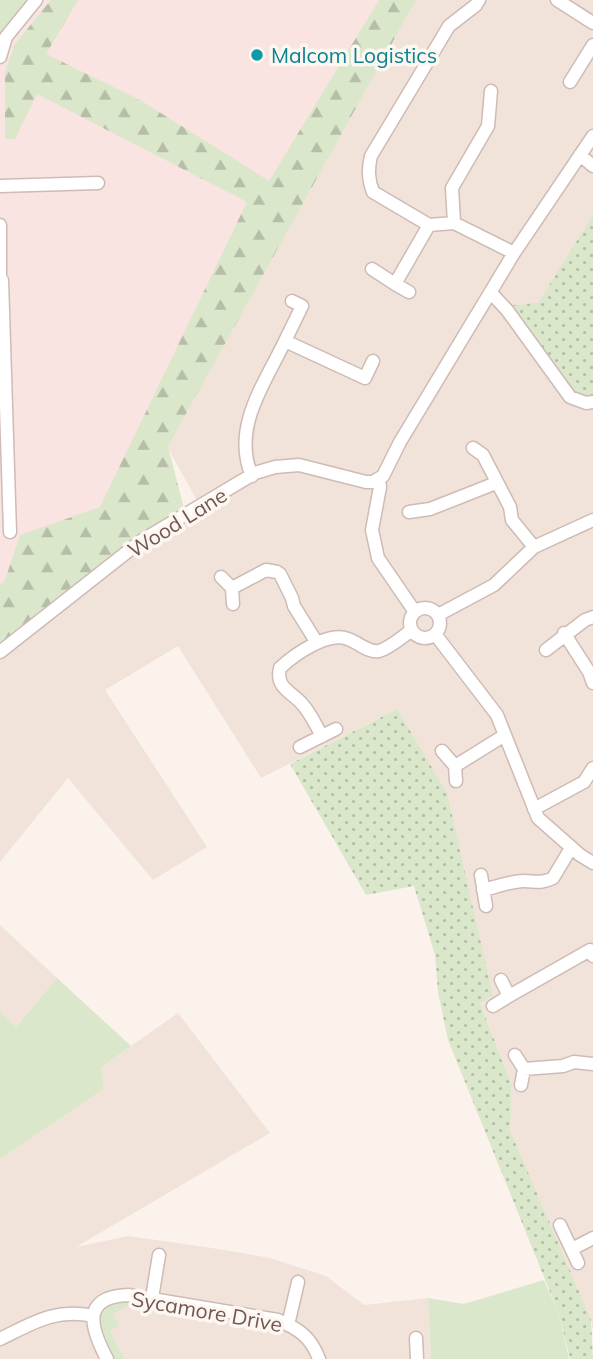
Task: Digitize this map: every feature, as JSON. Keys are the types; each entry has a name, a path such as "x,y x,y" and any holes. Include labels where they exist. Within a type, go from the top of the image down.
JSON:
{"street":[{"path":"0,57 6,37 36,0"},
{"path":"479,0 449,26 371,156 368,170 373,192 429,225 454,223 514,253"},
{"path":"557,0 593,23"},
{"path":"570,82 593,45"},
{"path":"454,223 452,188 488,126 491,91"},
{"path":"415,612 378,558 372,530 379,480 514,253 593,136"},
{"path":"580,155 593,166"},
{"path":"0,186 98,183"},
{"path":"0,225 10,532"},
{"path":"395,284 429,225"},
{"path":"372,269 409,292"},
{"path":"492,294 507,310 570,397 586,403 593,402"},
{"path":"251,476 244,444 248,417 302,306 292,301"},
{"path":"285,341 365,377 373,360"},
{"path":"473,448 483,455 510,507 512,520 534,547"},
{"name":"Wood Lane","path":"0,652 141,541 251,476 275,467 299,465 366,482 379,480"},
{"path":"409,512 430,509 496,483"},
{"path":"438,615 494,585 534,547 593,520"},
{"path":"232,588 267,570 277,572 292,598 294,607 317,643"},
{"path":"221,577 232,588 233,604"},
{"path":"428,608 438,615 440,625 435,634 425,638 412,631 410,620 415,612 428,608"},
{"path":"546,650 585,620 593,617"},
{"path":"322,736 302,703 283,688 280,668 325,638 346,638 370,650 379,650 412,631"},
{"path":"435,634 497,715 538,818 571,848 593,863"},
{"path":"565,635 593,683"},
{"path":"300,747 336,729"},
{"path":"455,766 505,735"},
{"path":"442,751 455,766 456,781"},
{"path":"534,809 584,782 593,768"},
{"path":"483,890 524,881 549,881 571,848"},
{"path":"481,875 486,906"},
{"path":"493,1006 592,952"},
{"path":"501,980 509,996"},
{"path":"515,1055 524,1069 522,1085"},
{"path":"524,1069 586,1061 593,1064"},
{"path":"560,1224 578,1263"},
{"path":"572,1249 593,1238"},
{"path":"152,1298 159,1255"},
{"path":"288,1325 298,1282"},
{"name":"Sycamore Drive","path":"93,1316 100,1303 114,1296 152,1298 278,1320 308,1338 319,1359"},
{"path":"0,1339 56,1314 72,1312 93,1316 94,1335 107,1359"},
{"path":"416,1338 417,1359"}],"shaded area":[{"path":"0,0 416,0 167,446 0,615"},
{"path":"416,0 593,0 593,1331 591,1319 510,1130 512,1085 480,1002 397,709 261,778 178,646 105,690 207,847 153,880 68,778 0,862 0,660 147,545 202,510 167,446"},
{"path":"0,925 57,978 16,1027 0,1011"},
{"path":"178,1013 270,1133 76,1247 128,1236 212,1248 270,1258 326,1276 364,1305 428,1298 431,1359 0,1359 0,1159 104,1089 101,1067"}],"green space":[{"path":"0,0 27,0 0,36"},
{"path":"51,0 78,0 46,54 140,100 269,181 379,0 416,0 168,446 184,509 0,657 0,585 5,580 20,535 100,507 247,202 37,94 15,139 5,139 5,72 15,44"},
{"path":"593,215 593,402 578,401 504,306 538,303"},
{"path":"397,709 447,793 493,996 480,1003 512,1085 510,1130 591,1319 593,1359 570,1359 559,1314 448,1040 438,992 435,955 414,886 366,895 290,764"},
{"path":"57,978 131,1046 101,1067 104,1089 0,1159 0,1011 16,1027"},
{"path":"544,1280 559,1314 569,1359 431,1359 428,1298 464,1304"},
{"path":"113,1300 140,1300 113,1314 119,1326 110,1331 124,1359 113,1359 98,1328 100,1314"}],"place":[{"name":"Malcom Logistics","path":"257,55"}]}
